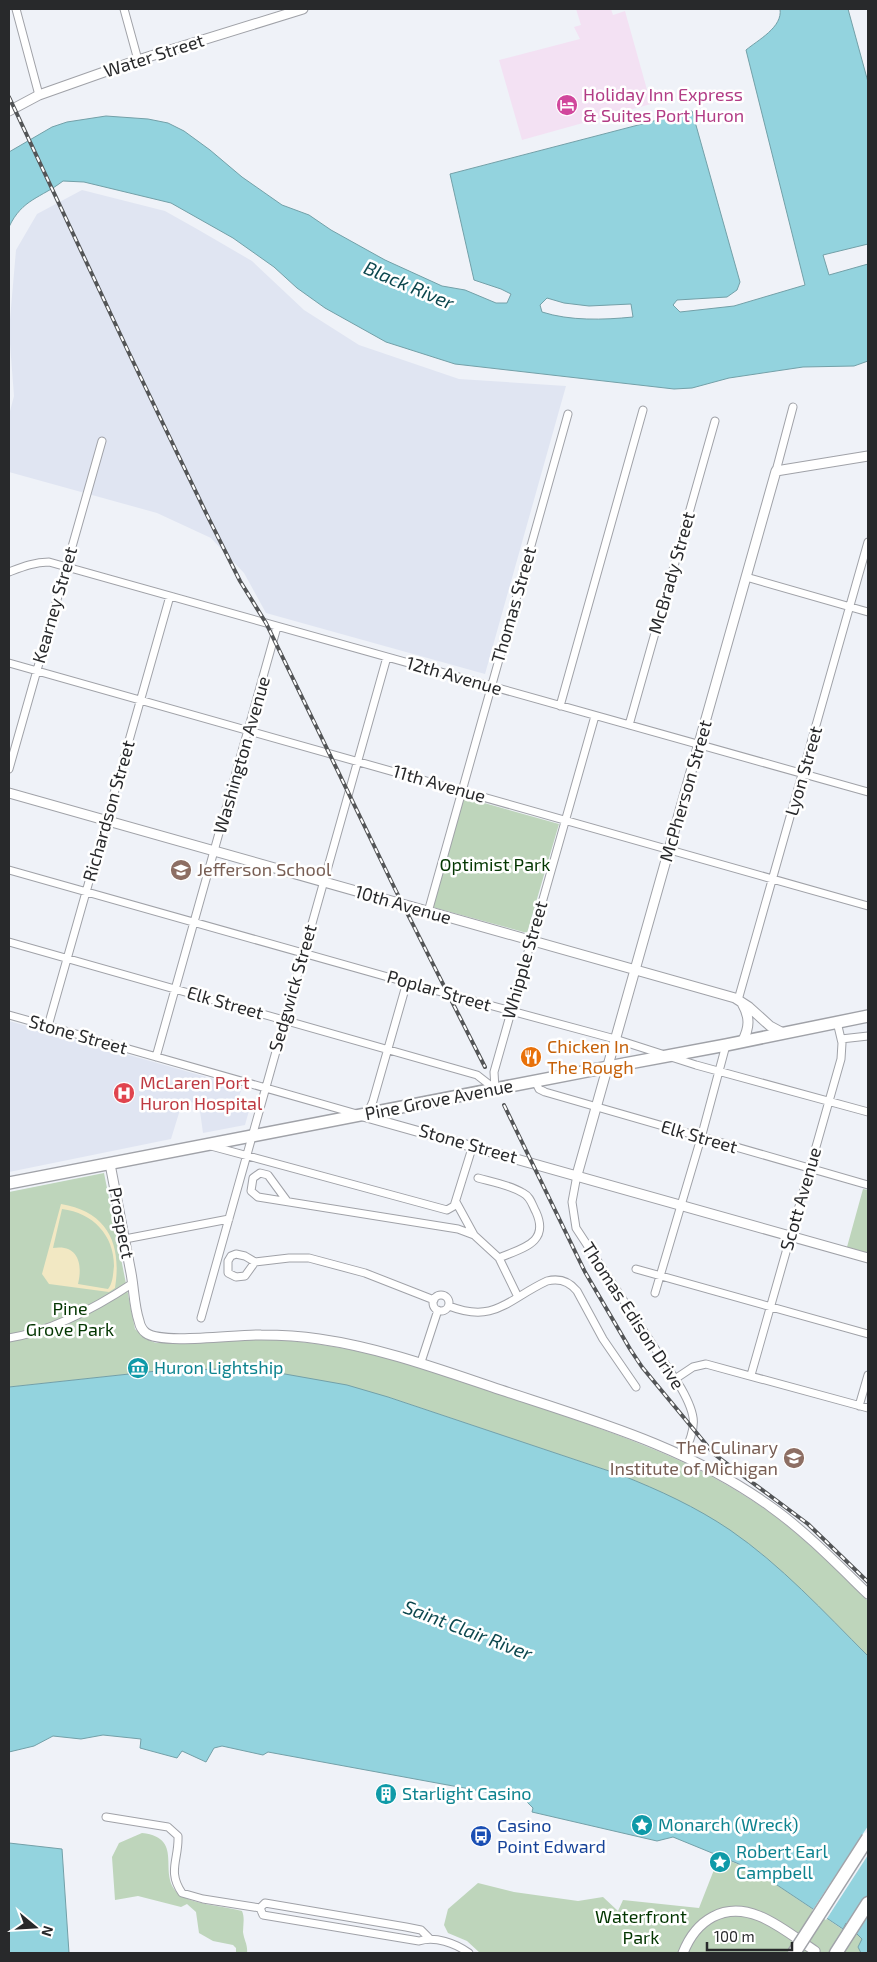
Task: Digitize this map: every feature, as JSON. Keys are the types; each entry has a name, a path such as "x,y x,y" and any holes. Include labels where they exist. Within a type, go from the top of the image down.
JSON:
{"highway":[{"path":"794,1953 868,1838"},
{"path":"836,1953 868,1903"}],"main road":[{"name":"Pine Grove Avenue","path":"9,1183 868,1016"}],"street":[{"path":"16,9 40,95"},
{"path":"124,9 138,60"},
{"name":"Water Street","path":"9,112 40,95 138,60 301,9"},
{"name":"McPherson Street","path":"578,1175 793,407"},
{"path":"560,706 644,410"},
{"name":"Thomas Street","path":"428,912 568,414"},
{"name":"McBrady Street","path":"629,725 715,421"},
{"name":"Kearney Street","path":"9,769 102,441"},
{"path":"776,471 868,456"},
{"name":"Lyon Street","path":"739,1000 868,542"},
{"name":"12th Avenue","path":"9,572 39,562 66,567 868,792"},
{"path":"746,577 868,612"},
{"name":"Richardson Street","path":"48,1026 170,596"},
{"name":"Washington Avenue","path":"156,1057 277,627"},
{"name":"Sedgwick Street","path":"201,1318 386,657"},
{"name":"11th Avenue","path":"9,663 868,906"},
{"name":"Whipple Street","path":"495,1089 494,1072 594,716"},
{"name":"10th Avenue","path":"9,793 739,1000 752,1009 767,1024 783,1033"},
{"name":"Poplar Street","path":"9,870 511,1012 615,1039 719,1072 868,1112"},
{"name":"Elk Street","path":"9,942 477,1075 495,1089"},
{"path":"364,1114 374,1101 407,982"},
{"path":"739,1000 749,1020 742,1042"},
{"name":"Stone Street","path":"9,1015 868,1258"},
{"name":"Scott Avenue","path":"751,1375 842,1053 842,1039 837,1022"},
{"path":"842,1039 868,1036"},
{"path":"654,1293 701,1138 726,1045"},
{"name":"Elk Street","path":"535,1081 540,1091 597,1109 868,1185"},
{"path":"206,1145 447,1210 454,1206 456,1202 473,1145"},
{"name":"Prospect","path":"110,1164 139,1321 144,1331 149,1335 167,1339 240,1335 290,1336 371,1348 421,1362"},
{"path":"287,1201 268,1175 260,1174 253,1178 251,1187 254,1195 287,1201 458,1229 474,1235"},
{"name":"Thomas Edison Drive","path":"578,1175 572,1202 576,1228 689,1403 694,1420 694,1430 684,1455"},
{"path":"478,1178 520,1191 527,1196 540,1222 539,1235 534,1242 499,1258"},
{"path":"456,1202 474,1235 499,1258 518,1297"},
{"path":"125,1240 230,1219"},
{"path":"255,1262 309,1258 364,1273 434,1300"},
{"path":"636,1269 868,1334"},
{"path":"449,1306 466,1312 484,1312 502,1308 547,1281 559,1280 571,1284 581,1298 603,1339 636,1387"},
{"path":"9,1338 31,1334 58,1323 106,1300 133,1283"},
{"path":"434,1300 440,1295 446,1296 449,1300 449,1306"},
{"path":"434,1300 434,1307 438,1310 443,1311 449,1306"},
{"path":"438,1310 421,1362 632,1434 684,1455 723,1475 772,1507 822,1548 868,1594"},
{"path":"675,1379 693,1366 701,1364 723,1367 868,1408"},
{"path":"859,1406 868,1375"},
{"path":"106,1817 168,1827 178,1836 178,1849 174,1867 175,1883 182,1893 203,1899 260,1908"},
{"path":"260,1908 265,1903 406,1927 421,1930 428,1938"},
{"path":"260,1908 263,1915 419,1941 428,1938 452,1944 469,1953"},
{"path":"683,1953 689,1938 709,1918 718,1914 742,1912 759,1916 816,1952"}],"shaded area":[{"path":"576,9 611,9 613,15 625,11 651,104 522,140 499,60 580,39 574,27 581,25"},
{"path":"82,190 165,211 252,261 304,310 359,345 459,379 566,386 485,674 266,613 244,573 211,538 157,513 9,472 9,415 14,396 9,331 16,250 37,214"},
{"name":"McLaren Port Huron Hospital","path":"9,1021 242,1087 237,1104 250,1107 245,1125 203,1133 199,1104 183,1100 171,1139 9,1172"}],"green space":[{"name":"Optimist Park","path":"463,797 559,824 527,933 432,907"},
{"name":"Pine Grove Park","path":"104,1173 135,1329 146,1339 156,1343 246,1339 277,1340 312,1343 364,1353 399,1361 550,1411 656,1450 707,1474 756,1503 800,1537 841,1574 868,1602 868,1656 808,1596 762,1554 729,1530 691,1507 621,1475 388,1397 157,1371 9,1387 9,1192"},
{"path":"863,1189 868,1190 868,1253 847,1247"},
{"path":"142,1833 156,1836 164,1842 167,1850 170,1879 174,1888 182,1896 202,1903 242,1911 247,1953 236,1953 236,1948 233,1945 213,1941 199,1933 196,1912 187,1904 181,1907 138,1896 115,1900 112,1857 119,1843"},
{"name":"Waterfront Park","path":"719,1857 756,1871 842,1929 846,1923 863,1939 858,1947 862,1953 480,1953 467,1941 448,1933 444,1925 448,1909 478,1883 514,1892 578,1901 603,1897 618,1911 623,1900 699,1908"}],"sand":[{"path":"61,1204 77,1208 101,1222 108,1232 116,1257 115,1288 109,1292 49,1284 42,1274","holes":["62,1209 73,1211 92,1221 106,1235 113,1255 114,1266 112,1281 108,1289 78,1284 80,1269 77,1257 68,1249 53,1248"]}],"water":[{"name":"Black River","path":"780,9 848,9 868,82 868,244 823,255 829,275 868,264 868,361 854,366 803,367 729,378 692,388 674,389 455,364 386,342 325,308 297,288 274,267 233,238 171,203 84,182 63,181 20,210 9,227 9,152 52,127 67,122 106,116 148,119 168,123 184,131 242,177 282,205 309,215 331,230 385,260 442,286 465,290 496,303 507,303 511,294 474,280 450,174 692,111 740,282 737,290 727,297 677,300 673,305 680,312 734,306 805,285 746,50 774,27 780,16","holes":["547,298 564,303 589,306 631,304 633,317 598,319 564,317 542,312 540,305"]},
{"name":"Saint Clair River","path":"219,1369 268,1371 347,1385 621,1475 704,1514 730,1530 767,1558 868,1656 868,1953 861,1953 858,1947 862,1939 846,1923 843,1929 756,1871 673,1837 657,1841 532,1812 533,1808 524,1799 268,1752 263,1755 222,1746 214,1748 206,1762 182,1751 177,1758 140,1748 141,1739 103,1735 81,1739 53,1736 34,1746 9,1752 9,1387 157,1371"},
{"path":"9,1843 62,1849 69,1953 9,1953"}],"pier":[{"path":"868,1826 868,1855 826,1920 812,1911"}],"railway":[{"path":"9,97 207,515 240,581 266,623 396,891 485,1067"},
{"path":"504,1105 585,1272 642,1367 714,1454 808,1524 868,1582"}],"place":[{"name":"Holiday Inn Express & Suites Port Huron","path":"567,105"},
{"name":"Jefferson School","path":"181,870"},
{"name":"Chicken In The Rough","path":"531,1057"},
{"name":"McLaren Port Huron Hospital","path":"124,1093"},
{"name":"Huron Lightship","path":"138,1368"},
{"name":"The Culinary Institute of Michigan","path":"794,1458"},
{"name":"Starlight Casino","path":"386,1794"},
{"name":"Monarch (Wreck)","path":"642,1825"},
{"name":"Casino Point Edward","path":"481,1836"},
{"name":"Robert Earl Campbell","path":"720,1862"}]}
